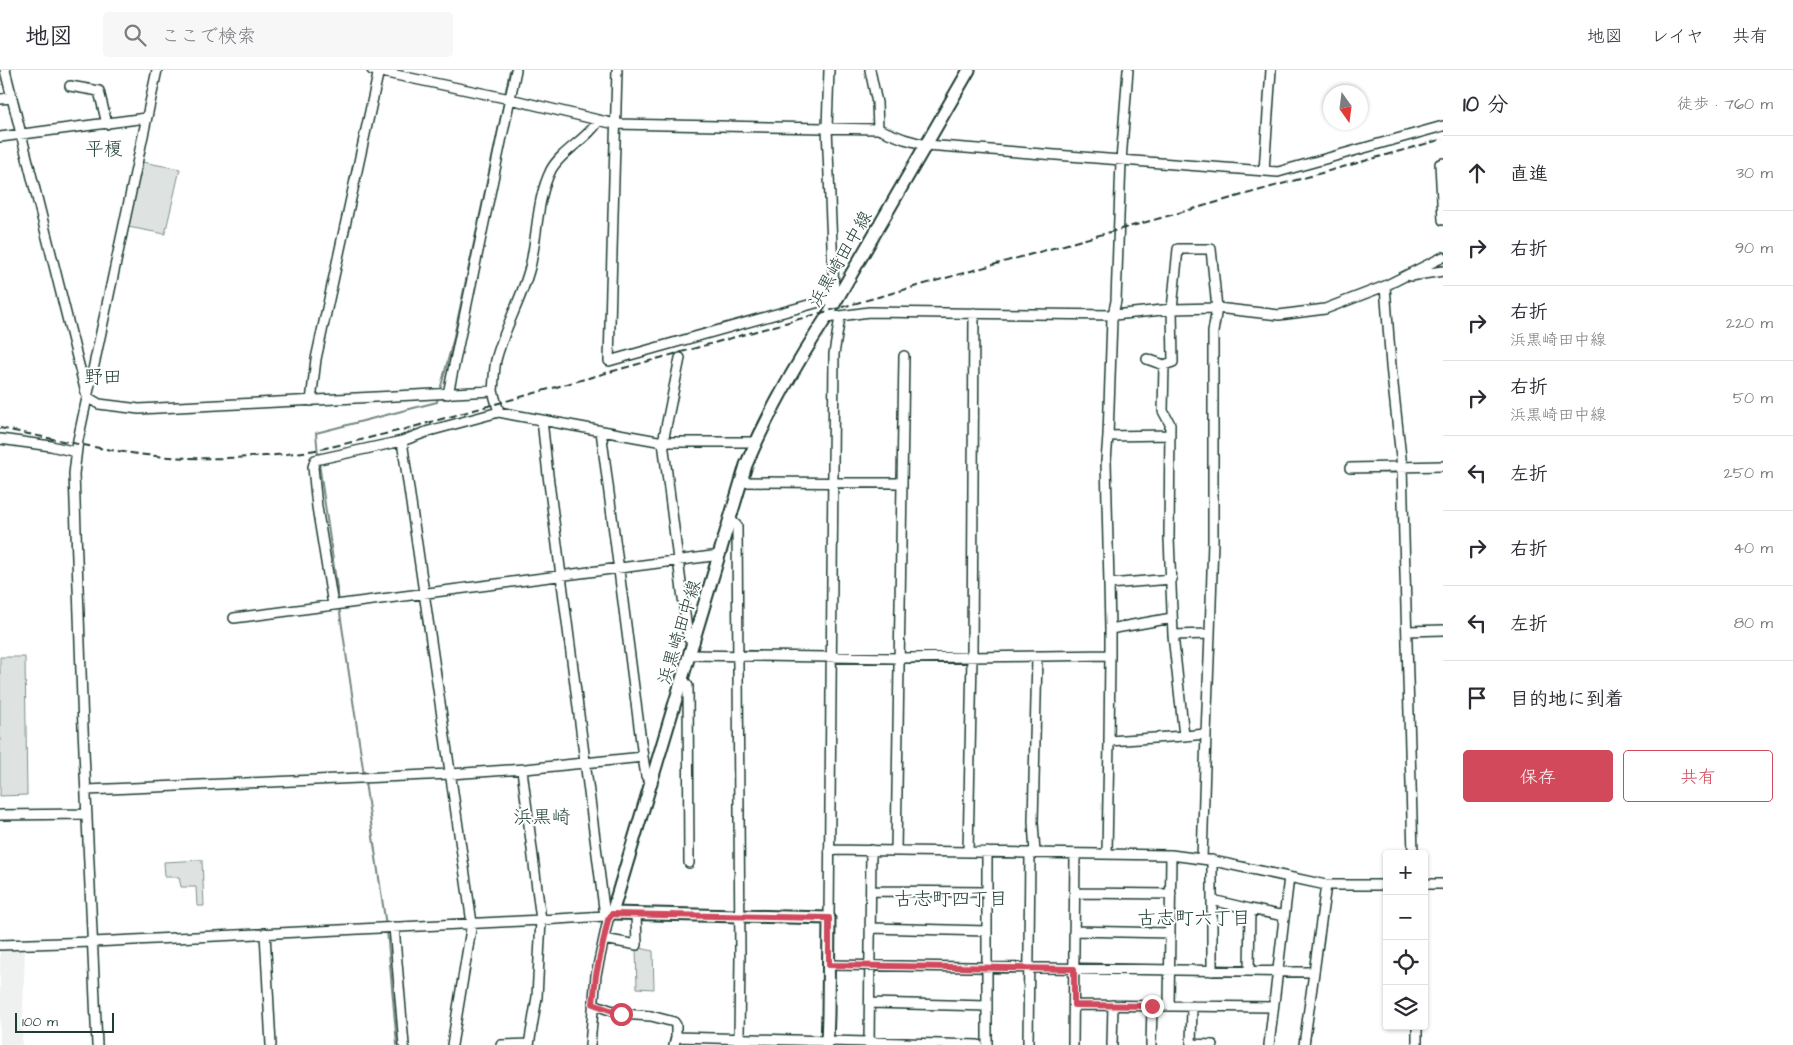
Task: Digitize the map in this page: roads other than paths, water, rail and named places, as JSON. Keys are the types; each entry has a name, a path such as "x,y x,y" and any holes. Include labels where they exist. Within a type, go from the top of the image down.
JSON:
{"main road":[{"name":"浜黒崎田中線","path":"608,915 683,679 741,482 756,442 809,344 826,318 969,70"},
{"path":"608,915 829,918 827,1043"}],"street":[{"path":"5,70 87,397 99,404 139,408 493,391"},
{"path":"97,1045 74,474 76,452 87,397 157,70"},
{"path":"311,401 316,359 377,70 615,124 878,129 904,140 926,145 1278,172 1443,126"},
{"path":"448,394 516,70"},
{"path":"616,70 609,361 837,297 834,292 827,128 829,70"},
{"path":"870,70 877,103 878,129"},
{"path":"1107,854 1110,629 1106,460 1111,327 1116,301 1121,161 1128,70"},
{"path":"1264,170 1271,70"},
{"path":"70,86 99,91 107,124"},
{"path":"0,99 12,98"},
{"path":"0,137 146,118"},
{"path":"499,412 493,391 496,360 521,297 530,266 535,228 544,190 552,169 599,120"},
{"path":"1443,163 1440,164 1443,220"},
{"path":"1147,359 1164,366 1173,362 1172,308 1178,249 1211,249 1217,308 1213,332 1213,541 1206,734 1207,860 1212,900 1212,971"},
{"path":"826,318 869,312 1114,314 1172,308 1217,308 1279,315 1326,309 1385,286 1443,257"},
{"path":"1403,277 1443,271"},
{"path":"1385,286 1391,366 1402,467 1413,850"},
{"path":"968,852 972,657 974,313"},
{"path":"829,918 834,354 840,317"},
{"path":"896,851 904,356"},
{"path":"680,358 663,442 688,638 694,642"},
{"path":"1164,366 1163,412 1170,424 1168,435 1170,482 1169,538 1172,618 1184,736"},
{"path":"333,605 317,507 313,467 315,460 402,441 429,431 499,412 663,442 756,442"},
{"path":"542,420 585,762 608,915 596,975 590,1045"},
{"path":"601,431 643,756 646,776 651,783"},
{"path":"1108,436 1168,435"},
{"path":"0,438 76,452"},
{"path":"402,441 472,923 452,1045"},
{"path":"1350,468 1443,466"},
{"path":"741,482 902,483"},
{"path":"730,519 737,526 739,1039"},
{"path":"234,618 720,555"},
{"path":"1109,584 1172,579"},
{"path":"1110,629 1172,618"},
{"path":"1407,631 1443,630"},
{"path":"1173,635 1210,634"},
{"path":"690,655 899,658 1110,655"},
{"path":"1028,1045 1037,657"},
{"path":"683,679 688,686 689,863"},
{"path":"1109,741 1206,734"},
{"path":"86,790 522,770 643,756"},
{"path":"501,1045 529,1044 537,997 542,920 522,770"},
{"path":"0,815 87,814"},
{"path":"829,850 1172,855 1207,860 1326,885 1383,884"},
{"path":"869,1043 871,850"},
{"path":"986,852 987,1045"},
{"path":"1073,1045 1075,854"},
{"path":"1169,1006 1172,855"},
{"path":"1269,1045 1289,877"},
{"path":"1428,884 1443,884"},
{"path":"1304,1045 1326,885"},
{"path":"871,891 987,892"},
{"path":"1075,893 1171,894"},
{"path":"1212,900 1284,916"},
{"path":"1249,971 1250,909"},
{"path":"604,939 637,945 636,914"},
{"path":"0,945 542,920 608,915"},
{"path":"394,927 404,1045"},
{"path":"870,928 987,931"},
{"path":"1074,931 1170,933"},
{"path":"265,933 271,1045"},
{"path":"829,965 1314,972"},
{"path":"870,1003 987,1006"},
{"path":"593,1004 621,1014 651,1016 674,1022 676,1025 675,1041 706,1042 739,1039 827,1043 978,1045"},
{"path":"1074,1005 1273,1007"},
{"path":"1112,1045 1113,1005"},
{"path":"1151,1045 1152,1006"},
{"path":"1192,1006 1191,1045 1213,1045"},
{"path":"1417,1030 1417,1045"}],"waterway":[{"path":"505,95 510,70"},
{"path":"440,390 453,341 504,102"},
{"path":"318,455 316,433 437,402 438,397"},
{"path":"319,463 339,602"},
{"path":"339,606 364,775"},
{"path":"365,782 386,926"},
{"path":"387,930 397,1045"}],"railway":[{"path":"0,428 109,450 181,458 269,456 332,447 406,429 1443,139"}],"district":[{"name":"平榎","path":"104,148"},
{"name":"野田","path":"103,376"},
{"name":"浜黒崎","path":"542,816"},
{"name":"古志町四丁目","path":"951,898"},
{"name":"古志町六丁目","path":"1194,917"}]}
